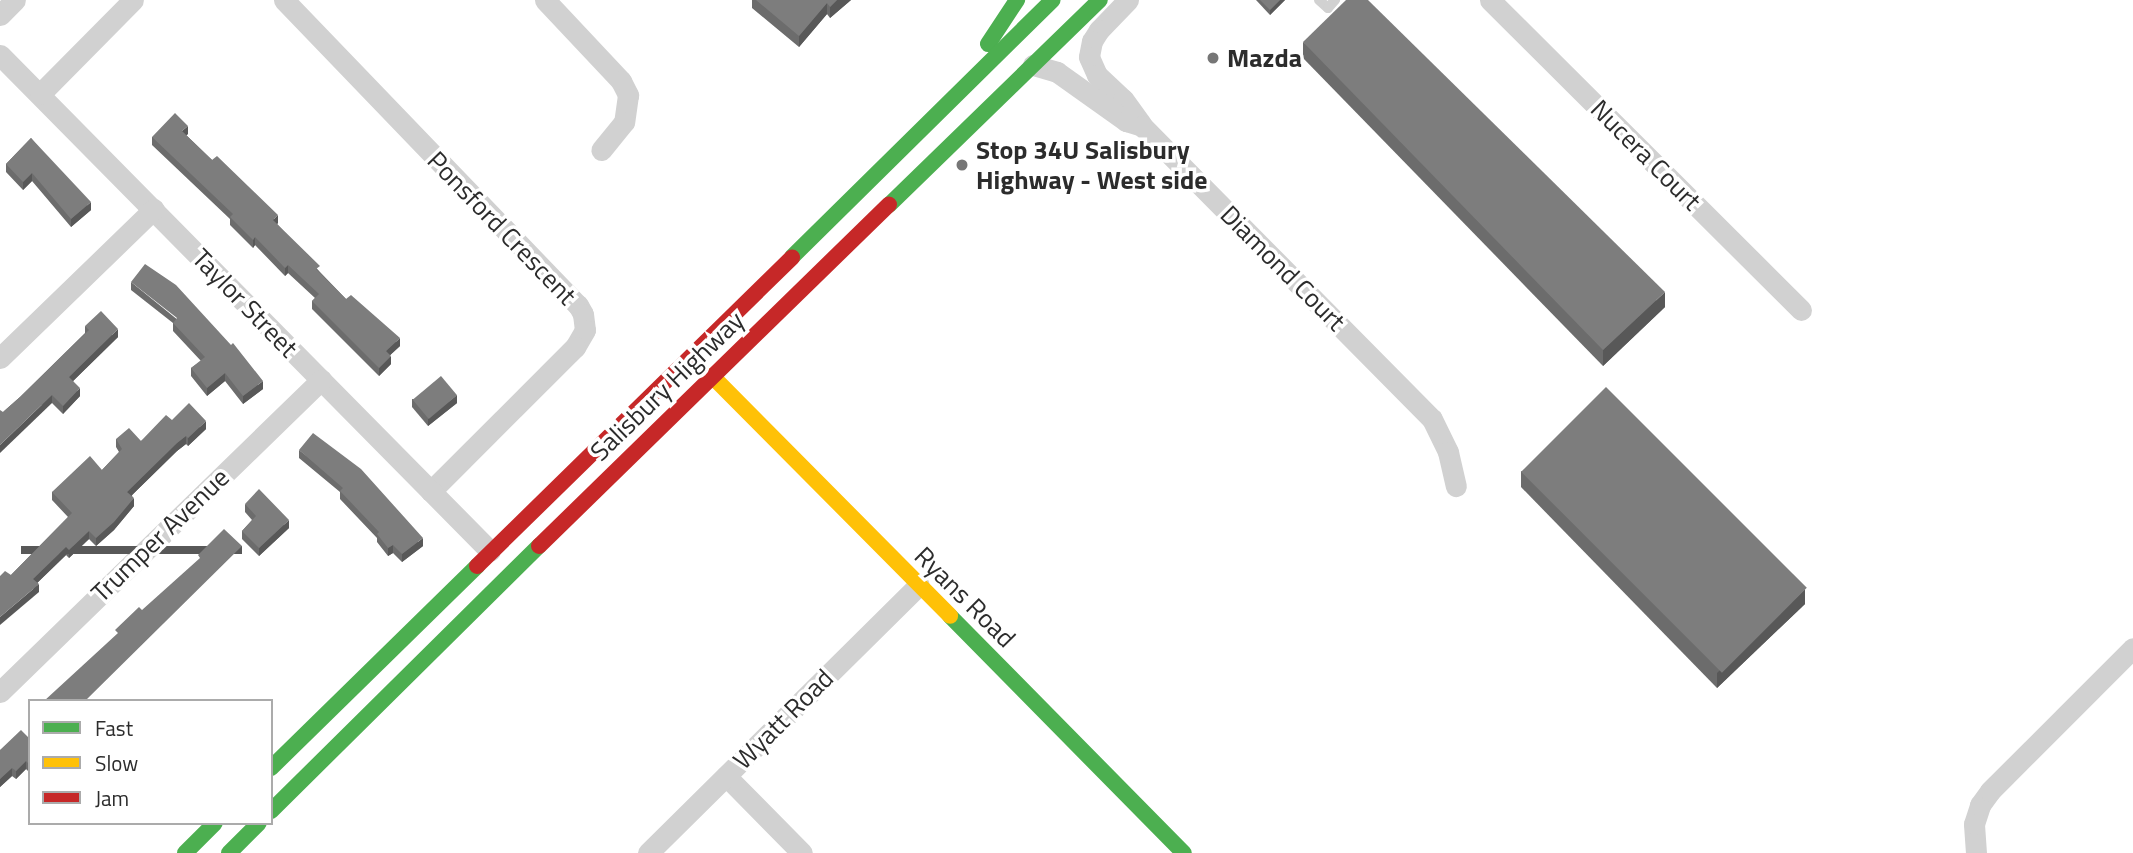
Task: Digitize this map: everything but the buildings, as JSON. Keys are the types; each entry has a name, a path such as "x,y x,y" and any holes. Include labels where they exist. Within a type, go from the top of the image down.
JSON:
{"main road":[{"path":"968,83 997,25 1017,0"},
{"name":"Salisbury Highway","path":"273,766 691,352 1053,0"},
{"name":"Salisbury Highway","path":"273,809 712,376 1100,0"},
{"path":"1062,37 1069,12"},
{"name":"Ryans Road","path":"691,352 1184,853"},
{"path":"490,551 513,573"},
{"path":"185,853 213,825"},
{"path":"229,853 257,825"}],"street":[{"path":"0,15 15,0"},
{"path":"40,94 133,0"},
{"name":"Ponsford Crescent","path":"284,0 579,306 583,314 584,330 575,347 431,491"},
{"path":"545,0 621,81 628,95 624,122 601,150"},
{"path":"1128,0 1099,30 1092,41 1089,57 1097,75 1123,100 1142,126"},
{"name":"Nucera Court","path":"1490,0 1801,310"},
{"name":"Taylor Street","path":"0,55 490,551"},
{"name":"Diamond Court","path":"1033,65 1057,72 1126,121 1142,126 1432,419 1448,452 1456,486"},
{"path":"0,358 154,209"},
{"name":"Trumper Avenue","path":"0,692 321,380"},
{"name":"Wyatt Road","path":"648,853 919,585"},
{"path":"1976,853 1974,824 1980,804 2133,648"},
{"path":"726,776 802,853"}],"lane":[{"path":"1319,0 1328,8 1335,0"}],"traffic: fast":[{"path":"988,44 1017,0"},
{"path":"792,257 1053,0"},
{"path":"889,205 1100,0"},
{"path":"273,809 539,546"},
{"path":"273,766 477,566"},
{"path":"950,616 1184,853"},
{"path":"185,853 213,825"},
{"path":"229,853 257,825"}],"traffic: slow":[{"path":"712,376 950,616"}],"traffic: jam":[{"path":"539,546 889,205"},
{"path":"477,566 792,257"}],"place":[{"name":"Mazda","path":"1213,58"},
{"name":"Stop 34U Salisbury Highway - West side","path":"962,165"}]}
